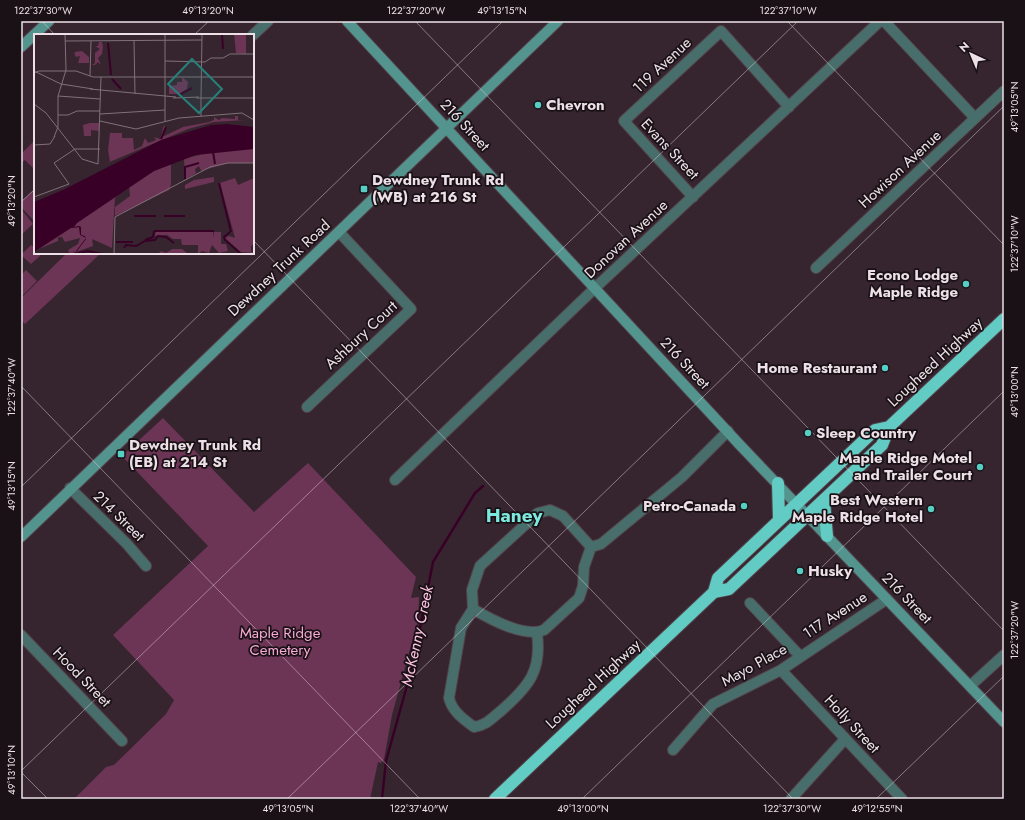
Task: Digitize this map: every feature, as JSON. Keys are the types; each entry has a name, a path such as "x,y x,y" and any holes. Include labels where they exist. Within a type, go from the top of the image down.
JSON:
{"highway":[{"name":"Lougheed Highway","path":"714,592 729,589 824,500 882,445 889,428 1004,320"},
{"name":"Lougheed Highway","path":"495,799 714,592 718,578 796,503 875,430 889,428"},
{"path":"778,483 778,520"},
{"path":"824,500 827,536"}],"main road":[{"path":"35,34 49,21"},
{"name":"216 Street","path":"347,21 728,431 1004,722"},
{"name":"Dewdney Trunk Road","path":"21,537 70,488 558,21"},
{"path":"21,47 34,35"}],"street":[{"path":"254,34 268,21"},
{"name":"Donovan Avenue","path":"395,480 595,288 789,108 880,21"},
{"path":"884,21 975,118"},
{"name":"119 Avenue","path":"624,121 721,31 789,108"},
{"name":"Howison Avenue","path":"816,268 1004,91"},
{"name":"Evans Street","path":"624,121 693,197"},
{"name":"Ashbury Court","path":"307,407 411,308 339,232"},
{"path":"473,609 490,619 519,629 536,633 544,630 579,598 583,586 584,567 592,547 601,544 682,477 728,431"},
{"name":"214 Street","path":"70,488 135,552 146,566"},
{"path":"536,633 538,646 537,664 526,687 485,725 474,726 463,719 450,706 449,698 461,628 473,609 472,590 480,566 538,513 550,510 562,516 592,547"},
{"name":"117 Avenue","path":"800,656 887,599"},
{"name":"Mayo Place","path":"673,750 714,704 781,670 800,656 750,603"},
{"name":"Hood Street","path":"21,635 122,740"},
{"path":"970,686 1004,655"},
{"name":"Holly Street","path":"781,670 902,799"},
{"path":"791,799 845,739"}],"green space":[{"path":"34,141 34,169 25,160 21,163 21,154"},
{"path":"34,190 34,221 21,207 21,202"},
{"path":"21,209 33,224 21,235"},
{"path":"31,245 34,247 34,254 40,254 40,256 31,264 21,255"},
{"path":"66,254 100,254 25,324 21,320 21,298"},
{"path":"26,270 37,281 21,297 21,275"},
{"name":"Maple Ridge Cemetery","path":"163,418 254,512 308,463 416,577 411,598 419,597 418,620 392,715 384,759 381,763 378,762 370,799 74,799 106,767 114,765 166,714 174,700 113,635 208,546 122,456"}],"waterway":[{"name":"McKenny Creek","path":"382,799 386,761 413,664 433,562 475,493 483,486"}],"place":[{"name":"Chevron","path":"538,105"},
{"name":"Dewdney Trunk Rd (WB) at 216 St","path":"364,189"},
{"name":"Econo Lodge Maple Ridge","path":"966,284"},
{"name":"Home Restaurant","path":"885,368"},
{"name":"Sleep Country","path":"808,433"},
{"name":"Dewdney Trunk Rd (EB) at 214 St","path":"121,454"},
{"name":"Maple Ridge Motel and Trailer Court","path":"980,467"},
{"name":"Petro-Canada","path":"744,506"},
{"name":"Best Western Maple Ridge Hotel","path":"931,509"},
{"name":"Husky","path":"800,571"}],"district":[{"name":"Haney","path":"514,515"}]}
